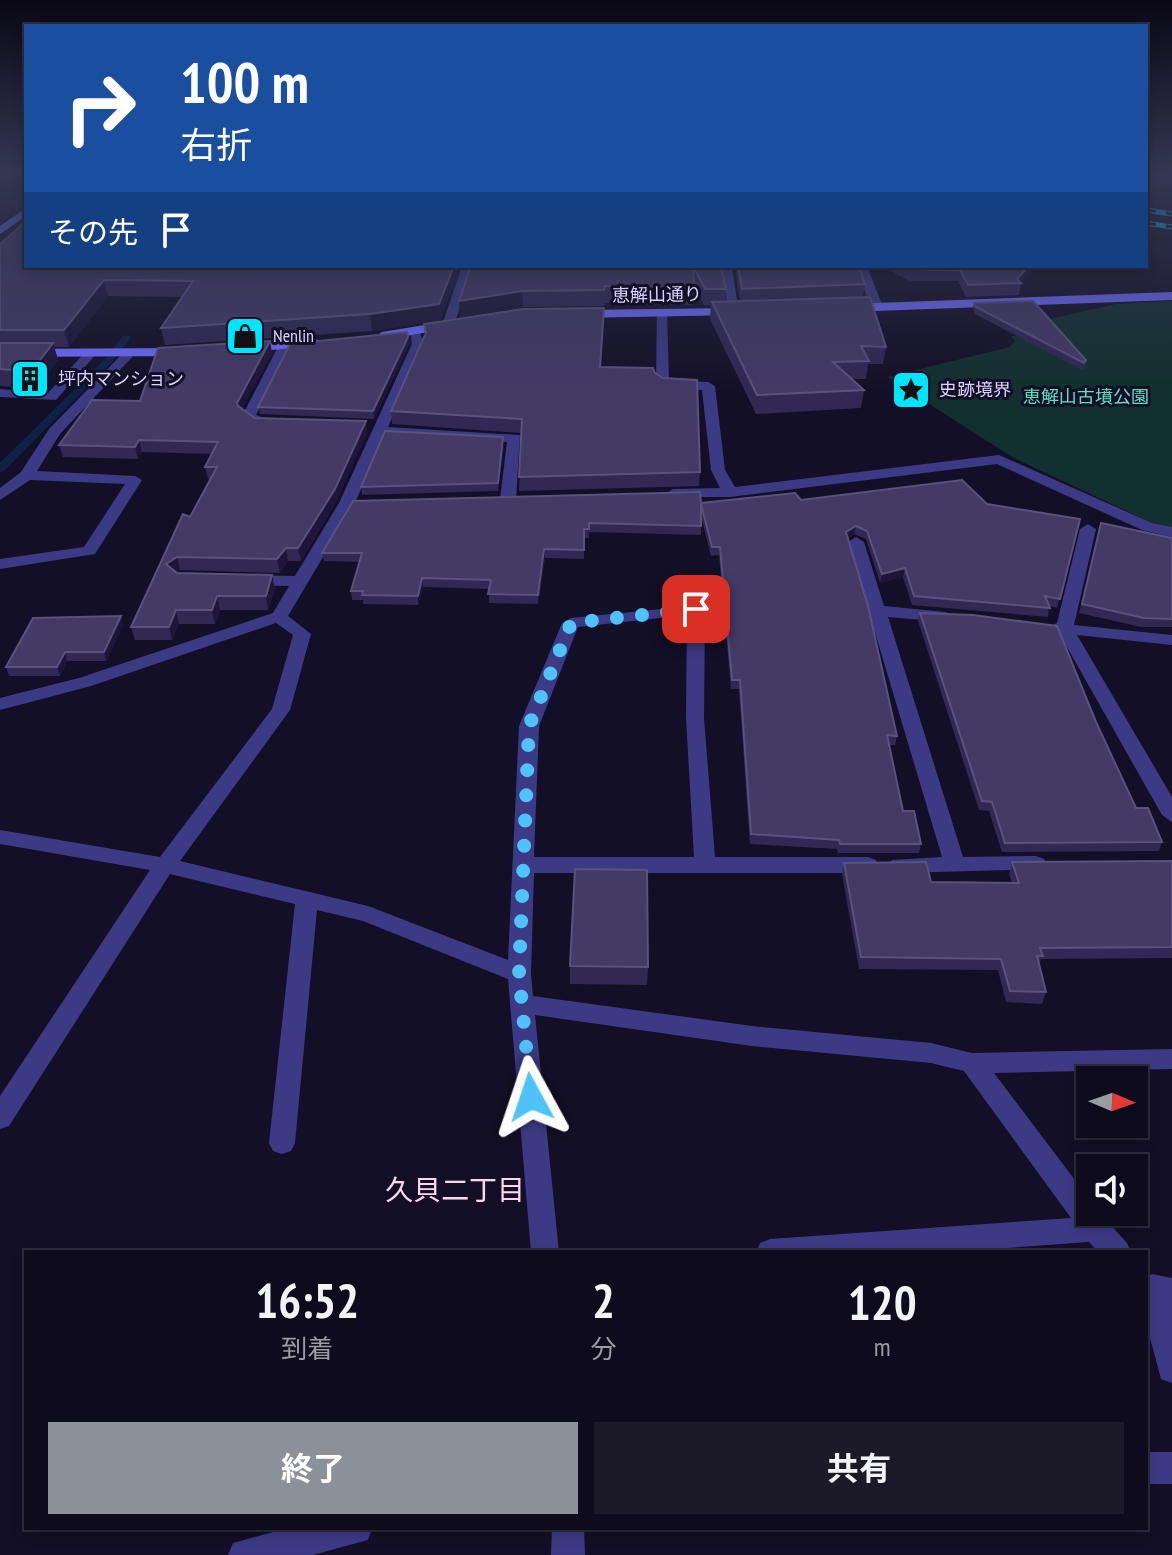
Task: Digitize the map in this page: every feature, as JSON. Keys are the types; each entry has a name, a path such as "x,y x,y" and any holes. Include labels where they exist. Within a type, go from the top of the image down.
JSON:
{"street":[{"path":"372,338 454,324 468,268"},
{"path":"862,268 877,307"},
{"path":"681,273 727,270 735,312"},
{"path":"834,309 1172,296"},
{"name":"恵解山通り","path":"569,314 749,311"},
{"path":"661,313 663,384 708,386 718,470 730,492"},
{"path":"0,704 85,682 279,617 354,503 374,428 418,344 414,331"},
{"path":"238,348 328,342"},
{"path":"285,345 249,416 257,423 288,424"},
{"path":"0,353 191,352"},
{"path":"0,393 51,397 97,354"},
{"path":"0,495 27,475 54,432 126,354"},
{"path":"374,428 515,438 509,499"},
{"path":"651,494 730,492 999,459 1148,527 1172,532"},
{"path":"0,564 89,551 135,480 27,475"},
{"path":"1088,529 1067,608 1065,629 1172,815"},
{"path":"856,542 955,866"},
{"path":"225,579 300,581"},
{"path":"545,1250 519,974 523,865 529,726 571,623 696,609 695,718 705,863"},
{"path":"877,611 959,617"},
{"path":"0,1118 165,865 281,710 302,634 279,617"},
{"path":"1034,625 1172,640"},
{"path":"0,837 165,865 368,914 519,974"},
{"path":"523,865 1063,864"},
{"path":"282,1143 307,899"},
{"path":"522,1004 752,1036 931,1053 972,1063 1172,1059"},
{"path":"972,1063 1095,1229 1115,1250"},
{"path":"798,1250 1095,1229"},
{"path":"1157,1287 1172,1368"},
{"path":"1148,1468 1172,1468"},
{"path":"245,1555 348,1530"},
{"path":"568,1530 568,1555"}],"green space":[{"name":"恵解山古墳公園","path":"1172,301 1172,527 1152,523 1012,457 887,377 1010,347 1015,341 1011,336 1016,336 1009,328 1116,304"}],"building":[{"path":"0,247 24,247 24,268 453,268 439,304 370,314 161,328 193,281 104,280 64,330 0,330"},
{"path":"470,268 693,268 694,289 605,286 604,290 522,291 459,301"},
{"path":"694,268 721,268 726,289 705,289"},
{"path":"738,268 860,268 865,284 742,289"},
{"path":"1027,268 1017,279 1021,283 968,285 960,270 912,269"},
{"path":"870,297 886,347 861,346 869,361 833,362 864,390 757,395 712,302"},
{"path":"1033,301 1086,360 1084,363 976,307 974,303"},
{"path":"604,308 600,367 653,368 663,378 697,380 700,472 519,477 522,419 391,411 426,333 424,324 523,309"},
{"path":"407,332 408,337 373,411 258,407 290,344"},
{"path":"270,341 238,406 255,418 366,421 335,489 298,548 286,548 277,559 177,557 166,564 177,573 272,575 266,596 217,596 212,610 176,610 169,627 131,627 183,514 190,517 217,467 205,467 218,442 139,440 135,447 59,445 92,400 140,401 158,348"},
{"path":"0,343 53,343 31,372 0,369"},
{"path":"385,431 503,437 498,483 361,487"},
{"path":"962,480 987,504 1080,519 1060,599 1045,596 1050,608 914,596 905,568 882,574 867,531 856,526 846,532 868,606 897,736 887,735 903,811 914,811 921,844 840,844 839,840 751,834 740,680 732,680 720,547 712,547 701,504 701,526 589,523 589,529 584,529 584,550 544,549 538,595 488,594 491,580 422,578 418,596 362,595 363,591 351,591 362,553 322,553 353,501 700,492 701,503 795,493 801,500"},
{"path":"1101,523 1172,538 1172,619 1144,618 1082,604"},
{"path":"920,613 973,615 1057,626 1096,722 1136,808 1148,808 1162,842 1005,843 992,802 982,801"},
{"path":"121,616 104,652 65,652 57,667 6,667 33,618"},
{"path":"1172,861 1172,947 1040,948 1043,956 1037,956 1046,992 1010,991 1001,959 861,957 844,863 926,862 931,882 1019,883 1012,862"},
{"path":"575,869 647,870 648,967 570,966"}],"waterway":[{"path":"0,469 109,360 127,337"}],"place":[{"name":"Nenlin","path":"245,336"},
{"name":"坪内マンション","path":"30,379"},
{"name":"史跡境界","path":"911,390"}],"district":[{"name":"久貝二丁目","path":"455,1190"}],"route":[{"path":"531,1097 519,974 529,726 571,623 696,609"}]}
